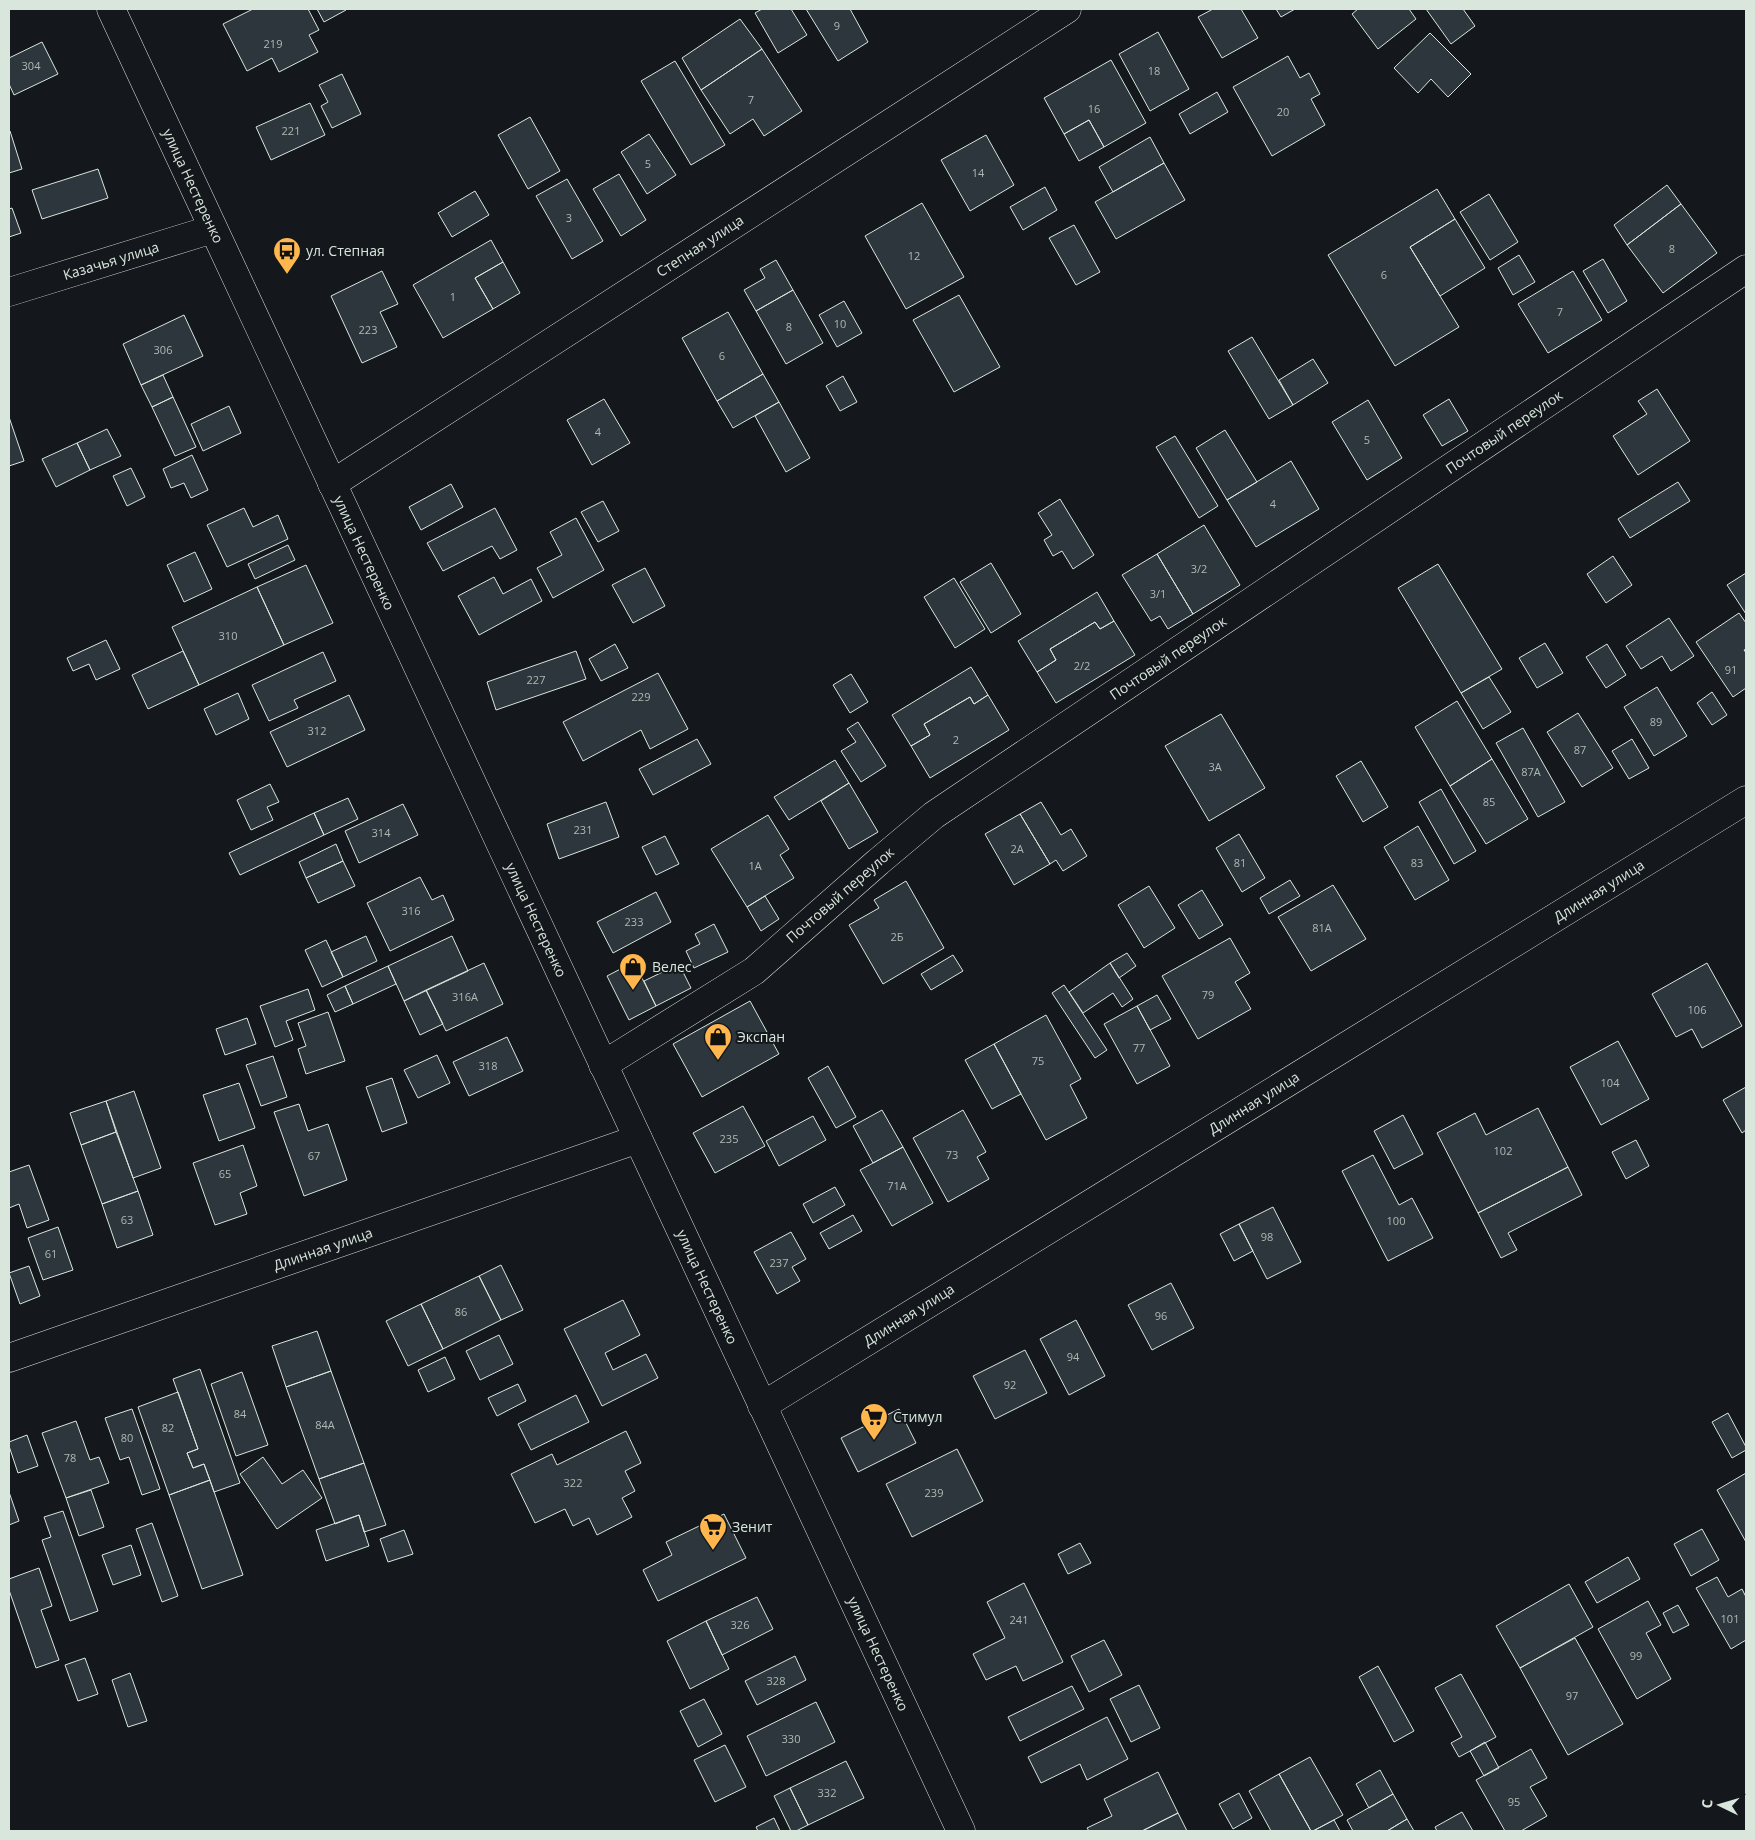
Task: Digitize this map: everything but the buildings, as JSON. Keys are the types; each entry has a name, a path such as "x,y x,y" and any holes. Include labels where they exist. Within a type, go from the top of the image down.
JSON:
{"street":[{"name":"улица Нестеренко","path":"110,9 961,1831"},
{"name":"Степная улица","path":"332,484 1067,9"},
{"name":"Казачья улица","path":"9,292 213,229"},
{"name":"Почтовый переулок","path":"603,1065 754,971 856,880 934,815 1746,270"},
{"name":"Длинная улица","path":"762,1406 1746,800"},
{"name":"Длинная улица","path":"9,1358 638,1139"}],"place":[{"name":"ул. Степная","path":"287,275"},
{"name":"Велес","path":"633,991"},
{"name":"Экспан","path":"718,1061"},
{"name":"Стимул","path":"874,1441"},
{"name":"Зенит","path":"713,1551"}]}
